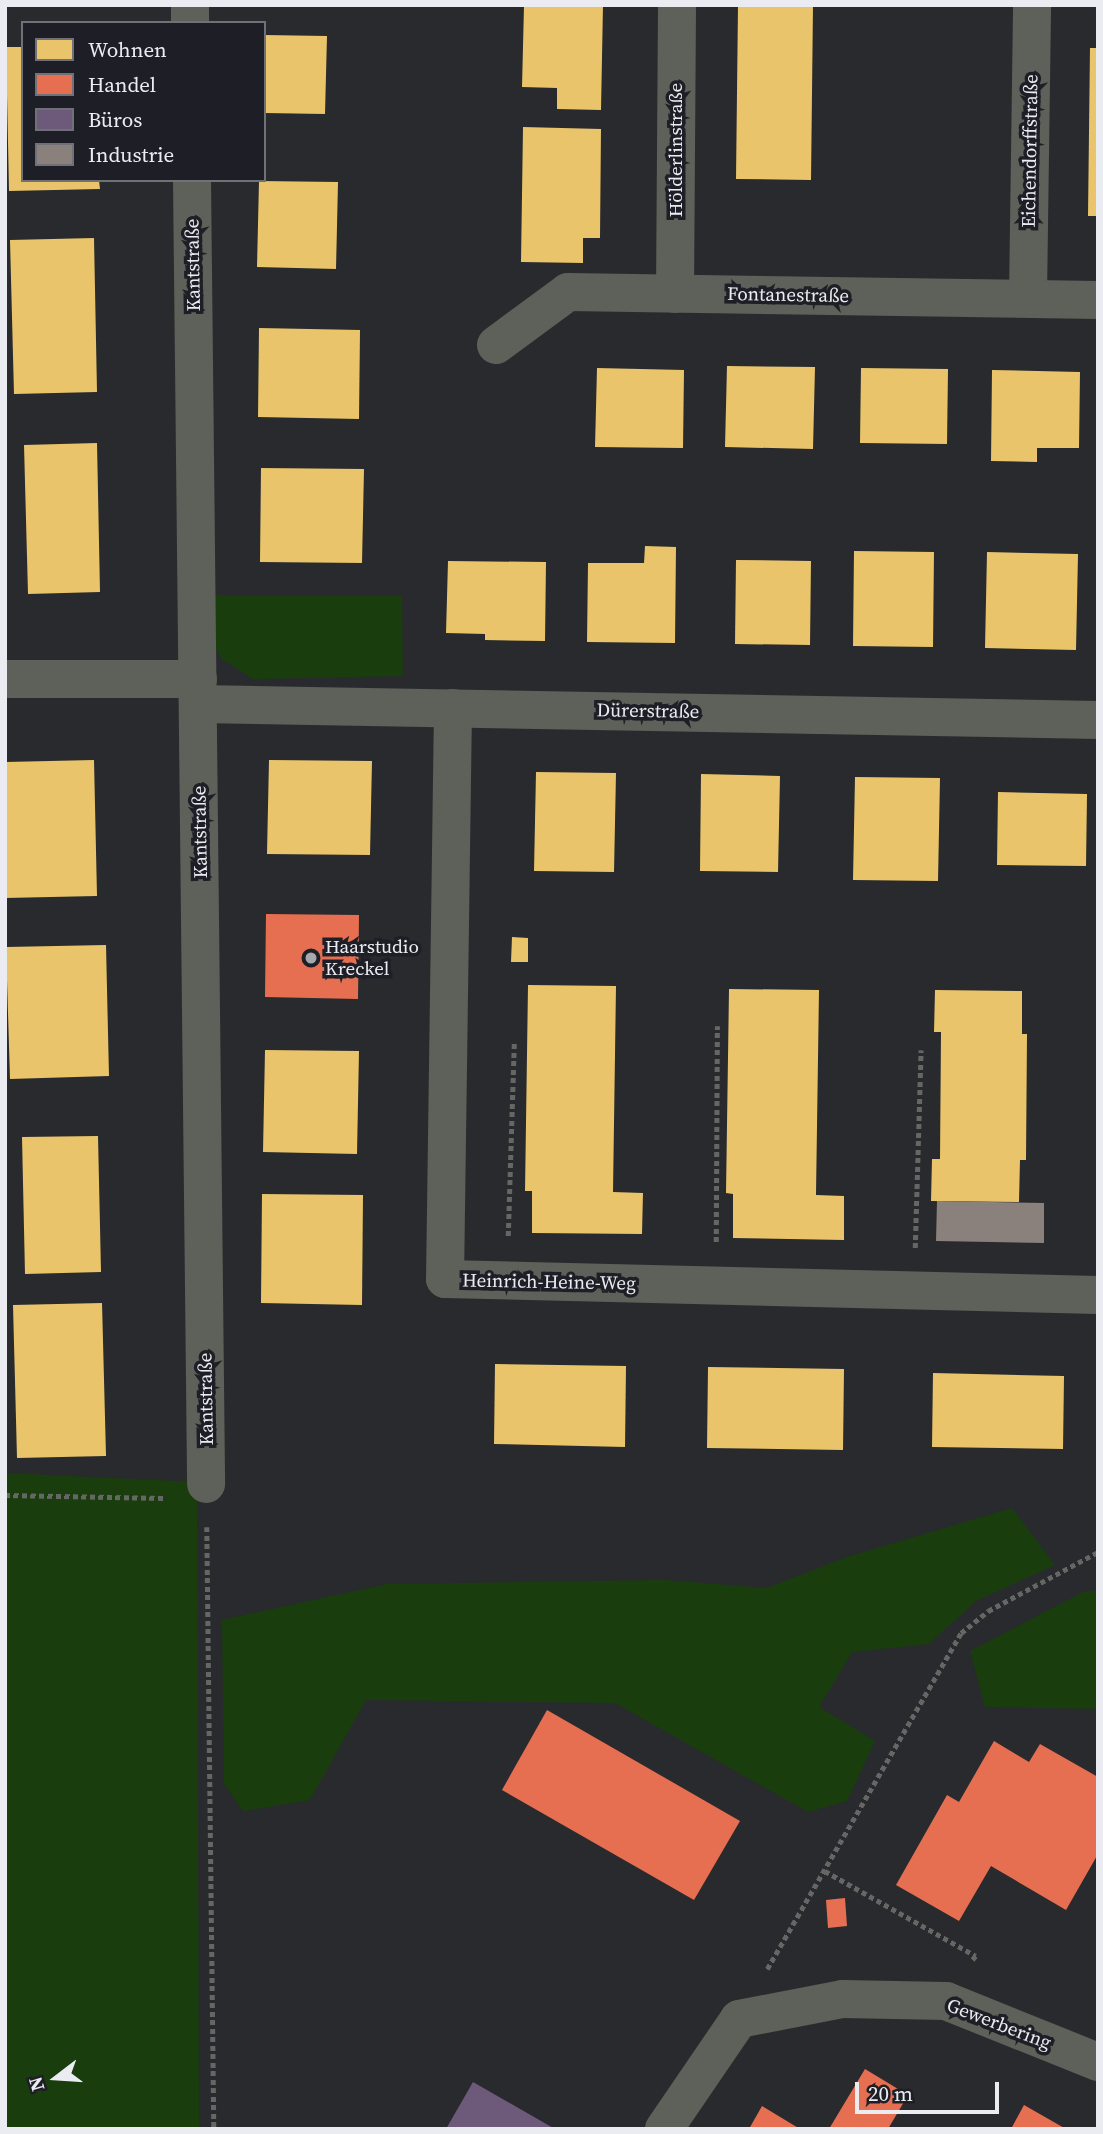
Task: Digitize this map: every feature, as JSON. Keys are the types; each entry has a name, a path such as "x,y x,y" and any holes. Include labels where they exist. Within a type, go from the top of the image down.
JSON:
{"street":[{"name":"Hölderlinstraße","path":"675,294 677,5"},
{"name":"Eichendorffstraße","path":"1028,297 1032,5"},
{"name":"Kantstraße","path":"192,182 206,1491"},
{"name":"Fontanestraße","path":"496,345 568,292 1098,300"},
{"name":"Dürerstraße","path":"5,679 453,708 1098,720"},
{"name":"Heinrich-Heine-Weg","path":"453,708 445,1279 1098,1295"},
{"name":"Gewerbering","path":"739,2019 843,1999 946,2001 1098,2062"},
{"path":"664,2129 739,2019"}],"path":[{"path":"716,1286 717,1026"},
{"path":"507,1281 514,1041"},
{"path":"914,1290 921,1049"},
{"path":"5,1495 206,1491 214,2129"},
{"path":"739,2019 961,1633 988,1611 1098,1552"},
{"path":"825,1871 976,1956 946,2001"}],"green space":[{"path":"211,595 402,596 403,676 253,679 222,659 211,641"},
{"path":"5,1473 197,1482 199,2129 5,2129"},
{"path":"1012,1508 1055,1565 976,1601 929,1644 852,1652 819,1707 875,1741 847,1801 808,1812 615,1703 366,1700 310,1800 243,1811 224,1784 222,1620 387,1584 664,1580 767,1588 847,1557"},
{"path":"1098,1590 1098,1709 985,1707 970,1651 1083,1592"}],"building: Wohnen":[{"path":"524,5 603,5 601,110 557,109 557,88 522,87"},
{"path":"738,5 813,5 811,180 736,179"},
{"path":"266,35 327,36 325,114 266,113"},
{"path":"6,47 21,47 21,182 99,182 100,189 9,191"},
{"path":"1090,48 1098,48 1098,216 1088,216"},
{"path":"523,127 601,129 600,238 583,238 583,263 521,262"},
{"path":"259,182 338,182 336,269 257,267"},
{"path":"94,238 97,392 14,394 10,240"},
{"path":"259,328 360,330 359,419 258,417"},
{"path":"727,366 815,367 813,449 725,447"},
{"path":"597,368 684,370 683,448 595,447"},
{"path":"861,368 948,369 947,444 860,443"},
{"path":"992,370 1080,372 1079,448 1037,448 1037,462 991,461"},
{"path":"97,443 100,592 28,594 24,445"},
{"path":"261,468 364,469 362,563 260,562"},
{"path":"645,546 676,547 675,643 587,642 588,563 644,563"},
{"path":"854,551 934,552 933,647 853,646"},
{"path":"987,552 1078,554 1076,650 985,648"},
{"path":"736,560 811,561 810,645 735,644"},
{"path":"448,561 546,562 545,641 485,640 485,634 446,633"},
{"path":"94,760 97,896 5,898 5,762"},
{"path":"269,760 372,761 370,855 267,854"},
{"path":"536,772 616,773 614,872 534,871"},
{"path":"701,774 780,776 778,872 700,871"},
{"path":"855,777 940,778 938,881 853,880"},
{"path":"998,792 1087,794 1086,866 997,865"},
{"path":"512,937 528,938 528,962 511,962"},
{"path":"106,945 109,1076 10,1079 6,947"},
{"path":"528,985 616,986 613,1192 643,1193 642,1234 532,1233 532,1191 525,1191"},
{"path":"729,989 819,990 816,1195 844,1196 844,1240 733,1238 733,1194 726,1193"},
{"path":"935,990 1022,991 1022,1034 1027,1034 1026,1160 1020,1160 1019,1202 931,1201 932,1159 940,1159 941,1032 934,1032"},
{"path":"265,1050 359,1051 357,1154 263,1152"},
{"path":"98,1136 101,1272 25,1274 22,1137"},
{"path":"262,1194 363,1195 362,1305 261,1303"},
{"path":"102,1303 106,1456 17,1458 13,1305"},
{"path":"495,1364 626,1366 625,1447 494,1444"},
{"path":"708,1367 844,1369 843,1450 707,1448"},
{"path":"933,1373 1064,1376 1063,1449 932,1447"}],"building: Handel":[{"path":"266,914 359,915 358,999 265,997"},
{"path":"547,1710 740,1821 694,1900 502,1790"},
{"path":"994,1741 1029,1762 1040,1744 1098,1777 1098,1854 1066,1910 991,1866 959,1921 896,1885 947,1795 959,1802"},
{"path":"845,1898 847,1926 828,1928 826,1900"},
{"path":"865,2069 908,2095 888,2129 829,2129"},
{"path":"1024,2105 1066,2129 1011,2129"},
{"path":"762,2106 800,2129 749,2129"}],"building: Büros":[{"path":"473,2082 555,2129 446,2129"}],"building: Industrie":[{"path":"937,1201 1044,1203 1044,1243 936,1241"}],"place":[{"name":"Haarstudio Kreckel","path":"311,958"}]}
